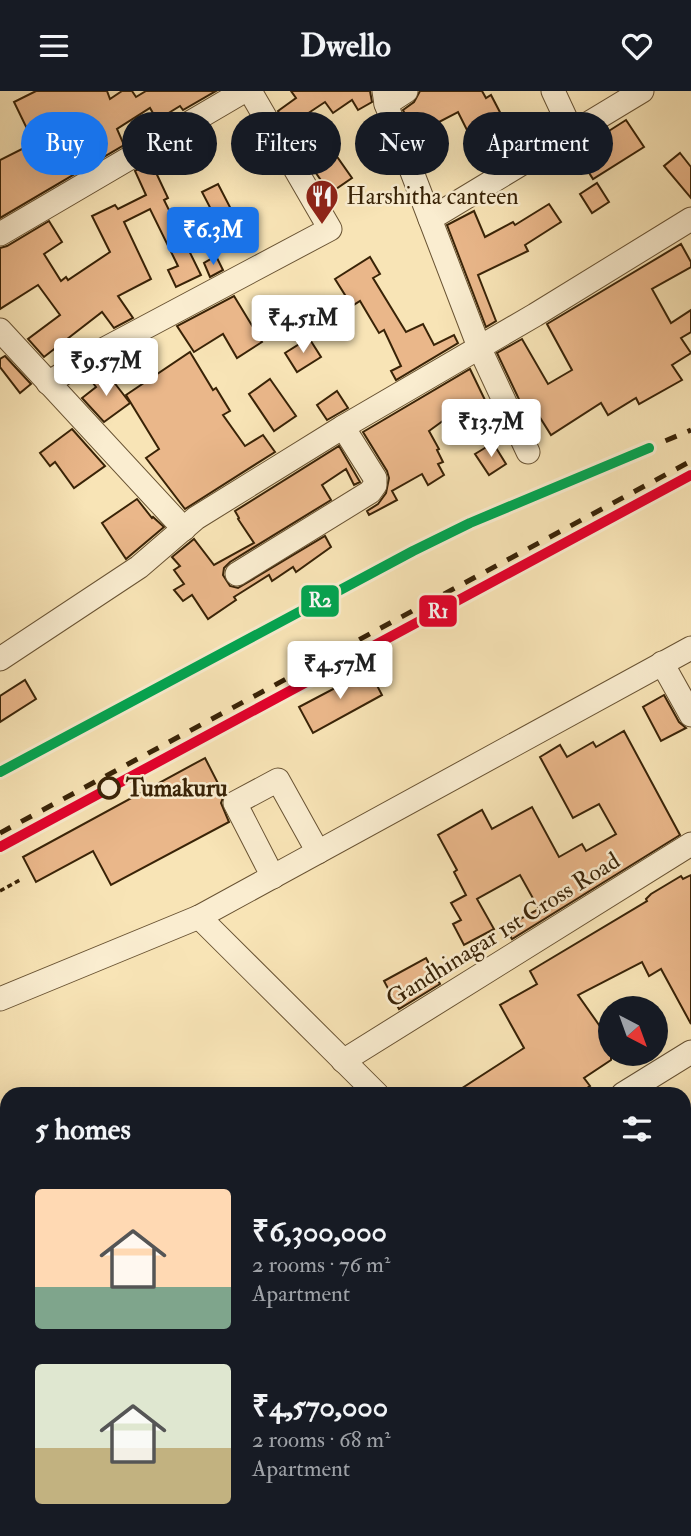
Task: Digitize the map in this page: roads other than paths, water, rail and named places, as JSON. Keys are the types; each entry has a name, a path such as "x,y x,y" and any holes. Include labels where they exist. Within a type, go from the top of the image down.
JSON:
{"street":[{"path":"0,234 219,97 244,91"},
{"path":"48,383 97,353 330,229 250,91"},
{"path":"406,91 385,98 479,347 528,452"},
{"path":"554,91 563,112"},
{"path":"608,112 642,91"},
{"path":"430,219 504,175"},
{"path":"0,659 139,567 196,518 691,219"},
{"path":"0,330 184,529"},
{"path":"237,573 370,492 375,485 375,478 343,427"},
{"path":"0,999 199,917 691,647"},
{"path":"662,663 691,715"},
{"path":"273,877 235,803 278,780 318,852"},
{"name":"Gandhinagar 1st Cross Road","path":"344,1061 691,844"},
{"path":"199,917 370,1087"},
{"path":"634,1087 691,1052"}],"railway":[{"path":"0,772 413,551 470,523 691,430"},
{"path":"0,833 691,461"},
{"path":"0,847 691,475"}],"place":[{"name":"Harshitha canteen","path":"322,226"},
{"name":"Tumakuru","path":"109,788"}]}
